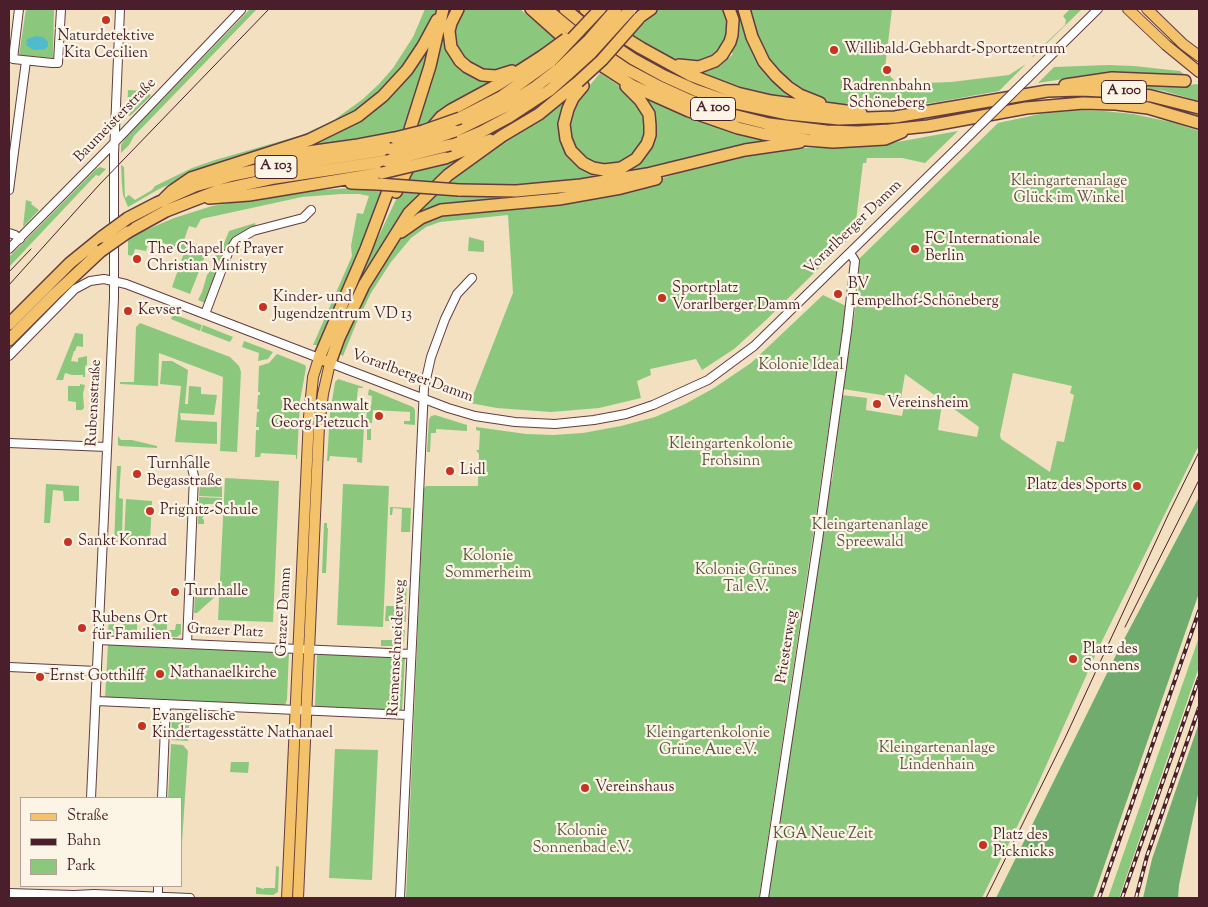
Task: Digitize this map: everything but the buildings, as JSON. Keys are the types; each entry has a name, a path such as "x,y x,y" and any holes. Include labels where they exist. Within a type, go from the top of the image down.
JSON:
{"highway":[{"path":"164,199 178,186 192,178 318,136 350,121 390,90 413,62 443,9"},
{"path":"319,358 366,249 412,125 435,45 443,9"},
{"path":"458,9 451,23 450,39 455,54 466,67 482,74 496,76 552,64"},
{"path":"531,9 576,49 616,75 652,95 689,112 755,133 807,140 850,142 885,139 907,128"},
{"name":"A 100","path":"546,9 586,42 626,69 691,101 769,124 826,131 858,132 907,128 1026,108 1077,103 1116,104 1148,108 1199,123"},
{"name":"A 100","path":"565,9 593,32 633,59 688,86 728,101 809,117 851,119 895,117 1047,91 1121,92 1168,99 1199,108"},
{"path":"585,9 609,28 641,48 690,74 736,93 771,101 895,117"},
{"path":"251,159 396,138 460,118 501,97 552,64 574,35 600,9"},
{"name":"A 103","path":"9,324 70,263 102,237 128,218 164,199 195,186 234,175 267,168 391,149 423,142 455,131 504,108 534,88 552,64 588,41 616,9"},
{"path":"330,363 355,301 403,221 448,175 580,84 599,67 602,60 642,15 651,9"},
{"path":"667,62 680,66 699,67 714,61 722,55 732,35 733,20 729,9"},
{"path":"744,9 752,38 758,51 764,62 776,76 800,95 838,110"},
{"name":"A 103","path":"552,64 596,48 630,10"},
{"path":"366,249 373,240 421,142 434,124 451,110 498,84 552,64"},
{"name":"A 103","path":"9,340 61,287 102,251 128,232 166,210 220,190 260,180 386,161 450,145 481,132 509,117 543,95 552,64"},
{"path":"580,84 565,117 564,131 568,145 577,157 593,168 604,170 621,168 642,153 647,144 650,126 649,114 645,106 616,75"},
{"path":"1047,91 1068,84 1112,78 1184,81"},
{"path":"194,199 248,195 382,173 445,158 502,136"},
{"path":"329,182 459,190 516,191 581,185 647,174 745,150 807,140"},
{"path":"393,238 416,220 441,210 538,202 621,188 698,166 721,157"}],"main road":[{"path":"1128,9 1199,74 1184,81"},
{"path":"1147,9 1183,44 1199,56"},
{"name":"Vorarlberger Damm","path":"319,358 330,363"},
{"name":"Grazer Damm","path":"287,898 304,649 312,463 311,397 315,370 319,358"},
{"name":"Grazer Damm","path":"312,463 330,363"},
{"name":"Grazer Damm","path":"298,898 301,710"}],"street":[{"path":"19,9 13,59 58,63 61,9"},
{"name":"Rubensstraße","path":"91,797 114,280 114,143 120,9"},
{"name":"Vorarlberger Damm","path":"330,363 423,399 475,416 532,423 555,424 626,414 649,407 691,389 741,357 760,340 1098,9"},
{"name":"Baumeisterstraße","path":"9,250 242,10"},
{"path":"9,190 26,61"},
{"path":"204,314 228,253 236,241 253,231 303,218 311,210"},
{"path":"9,233 20,239"},
{"name":"Priesterweg","path":"764,898 818,540 847,331 855,261 850,253"},
{"name":"Riemenschneiderweg","path":"400,898 424,388 431,357 445,319 457,294 472,278"},
{"path":"9,356 79,286 94,280 114,280"},
{"name":"Vorarlberger Damm","path":"114,280 319,358"},
{"path":"9,443 107,447"},
{"path":"187,644 194,476 190,460"},
{"name":"Grazer Platz","path":"98,640 411,654"},
{"path":"9,667 97,671"},
{"path":"96,701 408,715"},
{"path":"162,797 166,704"},
{"path":"158,887 158,897"},
{"path":"9,893 190,898"}],"green space":[{"path":"26,9 54,9 53,58 19,55"},
{"path":"250,9 257,9 134,136 121,153 121,145 126,137"},
{"path":"425,9 437,9 420,45 381,93 326,131 200,170 159,189 128,207 123,195 121,165 124,167 125,198 129,195 135,200 152,190 155,186 192,168 302,135 334,120 363,99 393,68 413,37"},
{"path":"447,9 453,9 448,49 494,80 495,83 431,123 415,129"},
{"path":"463,9 520,9 556,40 517,67 489,72 472,66 458,52 453,31"},
{"path":"654,9 727,9 731,22 724,48 703,63 680,63 631,37"},
{"path":"735,9 742,9 751,40 799,99 757,95 697,73 709,70 719,64 720,66 733,54 731,52 737,40 739,28"},
{"path":"746,9 892,9 884,77 888,74 898,84 951,82 1009,75 1026,64 999,91 900,107 850,107 830,103 794,88 767,62"},
{"path":"1070,9 1082,9 1033,57 1065,25 1066,20 1063,16"},
{"path":"432,36 408,130 394,134 310,147 310,144 346,127"},
{"path":"1108,65 1180,71 1185,75 1120,73 1083,76 1038,83 1054,67"},
{"path":"600,73 630,93 645,115 645,137 638,152 625,162 604,166 588,161 573,146 568,126 575,103"},
{"path":"1135,81 1196,84 1199,85 1199,101 1164,91 1108,83"},
{"path":"128,90 147,91 151,96 129,116 127,114"},
{"path":"569,96 560,132 596,173 646,154 647,97 783,141 655,168 545,186 442,185 461,168"},
{"path":"1078,110 1133,114 1171,122 1199,131 1199,445 1099,647 1037,786 982,898 768,898 830,481 832,481 842,395 867,398 866,410 902,416 905,401 927,405 942,404 938,430 977,437 979,427 905,374 901,398 843,389 860,277 858,276 860,258 998,123 1040,114","holes":["1013,373 1072,386 1070,393 1074,395 1064,442 1057,441 1050,472 1001,439 1000,435"]},
{"name":"Sportplatz Vorarlberger Damm","path":"958,131 925,163 902,158 867,158 866,163 863,163 856,232 734,349 702,370 696,359 650,369 651,375 637,381 641,398 599,408 551,412 497,408 470,403 513,293 508,215 440,222 426,227 411,238 391,262 371,293 343,356 338,353 359,304 397,241 405,232 432,216 637,186 723,159 780,149 886,144"},
{"path":"475,151 395,227 366,271 330,349 328,349 349,299 409,172"},
{"path":"100,167 106,169 99,176 96,175 93,178 9,267 9,257"},
{"path":"645,178 411,220 434,193"},
{"path":"349,188 385,189 385,191 319,345 313,345 352,256 351,246 357,213 363,214 369,196 341,194 302,197 201,219 196,228 189,226 184,240 224,255 205,303 198,300 216,254 207,251 190,294 172,287 185,250 150,239 146,251 135,249 133,256 128,255 128,240 139,233 174,218 212,206 295,192"},
{"path":"26,200 32,202 31,204 39,210 23,227"},
{"path":"255,223 256,227 240,233 225,249 218,247 219,244 223,246 229,231"},
{"path":"469,237 484,241 484,252 468,251"},
{"path":"823,295 846,306 759,898 406,898 424,488 426,486 478,486 479,454 476,450 479,450 480,431 476,430 476,427 526,434 583,433 655,417 685,404 714,388 751,363"},
{"path":"173,314 202,325 200,331 171,319"},
{"path":"140,323 230,357 239,366 241,372 237,452 220,451 223,377 159,353 158,386 120,384 120,382 134,382 136,327"},
{"path":"203,325 233,337 230,342 201,331"},
{"path":"75,333 83,334 83,347 77,346 71,361 78,362 78,358 87,356 85,377 83,375 65,373 63,380 56,380"},
{"path":"244,341 273,352 268,359 258,361 259,353 242,347"},
{"path":"277,354 305,365 306,368 300,401 297,459 296,455 261,453 260,457 255,457 256,430 259,430 259,427 256,427 257,412 259,412 259,409 257,409 258,395 260,395 260,392 258,392 259,366 269,363"},
{"path":"162,361 172,361 188,370 185,404 188,404 189,386 201,387 201,394 217,395 214,415 180,413 181,420 217,422 217,444 175,442 181,386 160,384"},
{"path":"338,379 363,387 358,388 356,408 365,409 362,463 357,462 357,458 330,456 329,461 327,461 330,414 335,382"},
{"path":"80,384 85,385 83,394 84,408 76,410 76,402 68,401 68,386 80,386"},
{"path":"369,389 413,407 415,410 415,425 404,424 404,421 410,421 410,412 373,410 372,423 370,423 371,440 367,440 367,407 371,407 372,396 368,395"},
{"path":"435,415 467,425 467,431 436,429 436,433 431,433 430,452 427,452 429,419"},
{"path":"118,436 121,440 132,440 157,446 157,448 120,446 118,445"},
{"path":"117,466 121,466 119,498 123,499 122,536 118,536 117,546 114,546"},
{"path":"225,478 279,481 273,622 218,620"},
{"path":"46,484 79,486 79,501 64,501 63,491 53,490 50,523 44,523"},
{"path":"200,484 222,485 222,497 199,496"},
{"path":"343,484 389,486 383,627 337,625"},
{"path":"199,497 222,498 221,508 220,504 205,504 204,516 202,518 204,524 198,524"},
{"path":"1199,497 1199,593 1093,898 996,898 1120,647"},
{"path":"126,499 152,501 150,542 124,540"},
{"path":"390,507 411,508 410,532 401,532 402,509 393,508 392,515 390,515"},
{"path":"324,523 327,523 328,528 326,573 322,573"},
{"path":"399,580 407,581 406,604 398,604"},
{"path":"195,594 217,595 197,613 194,613"},
{"path":"386,606 406,606 406,622 385,621"},
{"path":"109,620 114,622 114,628 123,628 123,622 137,622 137,635 111,634 108,630"},
{"path":"153,623 167,623 167,630 175,630 176,624 181,624 181,634 177,637 152,636"},
{"path":"401,630 405,630 403,646 381,646 381,640 400,640"},
{"path":"1199,637 1199,667 1119,898 1108,898"},
{"path":"108,644 289,652 285,706 105,698"},
{"path":"317,653 405,657 402,711 315,707"},
{"path":"177,711 190,712 188,741 171,740 172,714"},
{"path":"1199,723 1199,790 1178,898 1143,898 1152,859"},
{"path":"171,744 183,745 188,751 182,843 182,797 168,797"},
{"path":"335,749 378,750 372,880 329,878"},
{"path":"231,762 249,762 248,773 230,772"},
{"path":"276,866 279,867 278,892 273,895 256,894 256,887 264,889 275,888"}],"water":[{"path":"36,36 43,37 48,42 48,46 45,49 34,50 27,46 27,39"}],"tram line":[{"path":"9,285 99,185 269,9"},
{"path":"9,272 31,249"},
{"path":"986,898 1065,738 1199,452"},
{"path":"1125,627 1199,480"}],"railway":[{"path":"1099,898 1199,611"},
{"path":"1122,898 1199,678"},
{"path":"1136,898 1147,856 1199,708"}],"place":[{"name":"Naturdetektive Kita Cecilien","path":"106,20"},
{"name":"Willibald-Gebhardt-Sportzentrum","path":"834,50"},
{"name":"Radrennbahn Schöneberg","path":"887,70"},
{"name":"FC Internationale Berlin","path":"915,249"},
{"name":"The Chapel of Prayer Christian Ministry","path":"137,259"},
{"name":"BV Tempelhof-Schöneberg","path":"838,294"},
{"name":"Sportplatz Vorarlberger Damm","path":"662,298"},
{"name":"Kinder- und Jugendzentrum VD 13","path":"263,307"},
{"name":"Kevser","path":"128,311"},
{"name":"Vereinsheim","path":"877,404"},
{"name":"Rechtsanwalt Georg Pietzuch","path":"379,416"},
{"name":"Lidl","path":"450,471"},
{"name":"Turnhalle Begasstraße","path":"137,474"},
{"name":"Platz des Sports","path":"1137,486"},
{"name":"Prignitz-Schule","path":"150,511"},
{"name":"Sankt Konrad","path":"68,542"},
{"name":"Turnhalle","path":"175,592"},
{"name":"Rubens Ort für Familien","path":"82,628"},
{"name":"Platz des Sonnens","path":"1073,659"},
{"name":"Nathanaelkirche","path":"160,674"},
{"name":"Ernst Gotthilff","path":"40,677"},
{"name":"Evangelische Kindertagesstätte Nathanael","path":"142,726"},
{"name":"Vereinshaus","path":"585,788"},
{"name":"Platz des Picknicks","path":"983,845"}],"park label":[{"name":"Kleingartenanlage Glück im Winkel","path":"1069,190"},
{"name":"Kolonie Ideal","path":"801,366"},
{"name":"Kleingartenkolonie Frohsinn","path":"731,454"},
{"name":"Kleingartenanlage Spreewald","path":"870,534"},
{"name":"Kolonie Sommerheim","path":"488,566"},
{"name":"Kolonie Grünes Tal e.V.","path":"746,580"},
{"name":"Kleingartenkolonie Grüne Aue e.V.","path":"708,742"},
{"name":"Kleingartenanlage Lindenhain","path":"937,758"},
{"name":"KGA Neue Zeit","path":"823,835"},
{"name":"Kolonie Sonnenbad e.V.","path":"582,840"}]}
